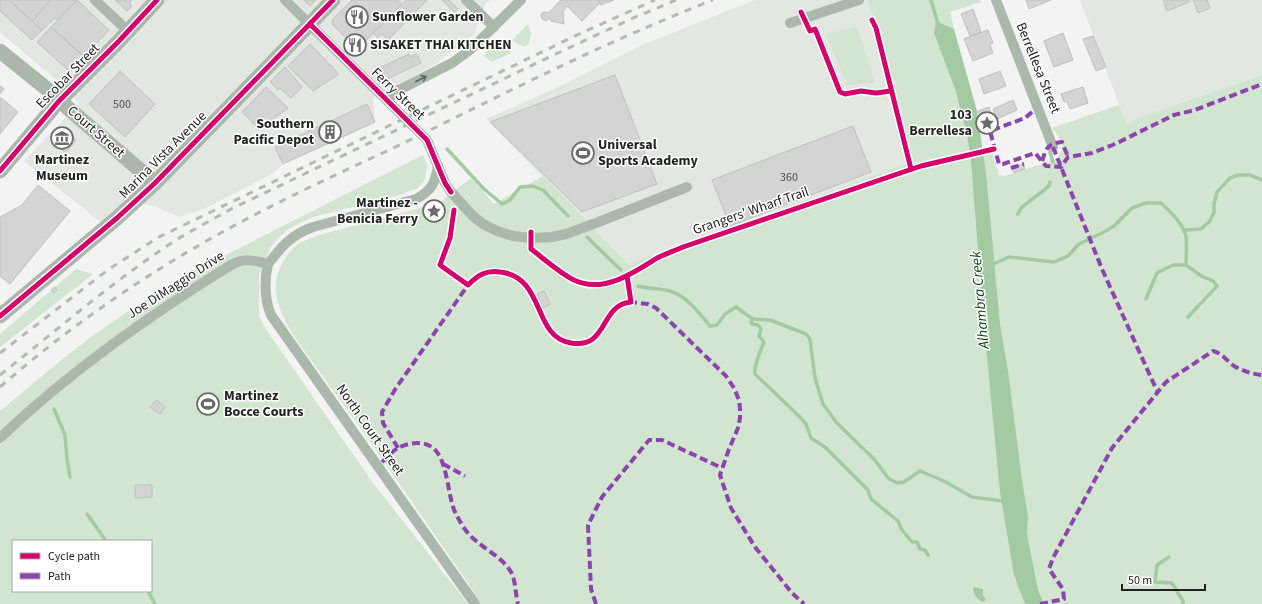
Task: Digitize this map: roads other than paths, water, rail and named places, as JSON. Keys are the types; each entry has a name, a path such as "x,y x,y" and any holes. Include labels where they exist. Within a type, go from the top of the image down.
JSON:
{"main road":[{"name":"Escobar Street","path":"0,171 59,101 157,0"},
{"name":"Marina Vista Avenue","path":"0,316 117,218 155,183 228,106 333,0"},
{"name":"Court Street","path":"0,51 52,93 59,101 155,183"}],"street":[{"path":"95,0 128,31"},
{"name":"Ferry Street","path":"285,0 427,140 451,192 473,216 483,224 498,231 513,236 531,238 552,237 566,234 687,187"},
{"path":"466,0 494,27"},
{"path":"387,100 399,90 452,63 470,50 521,0"},
{"path":"790,23 859,0"},
{"name":"Berrellesa Street","path":"996,0 1053,147"},
{"path":"268,264 286,242 302,231 404,202 424,194 434,182 438,166"},
{"name":"Joe DiMaggio Drive","path":"0,438 26,414 87,363 155,314 216,274 243,260 268,264"},
{"name":"North Court Street","path":"268,264 266,275 266,298 271,315 475,604"}],"waterway":[{"name":"Alhambra Creek","path":"931,0 938,24"},
{"path":"447,149 484,189 502,204 510,200 520,187 533,186 543,190 568,216"},
{"path":"1050,152 1053,162"},
{"path":"1184,230 1201,229 1209,222 1214,213 1214,204 1217,192 1230,178 1238,175 1250,175 1262,180"},
{"path":"1018,214 1021,208 1049,186 1050,182"},
{"path":"991,265 1009,257 1054,262 1068,256 1079,244 1114,226 1132,208 1146,203 1161,203 1176,218 1184,231 1186,236 1186,265 1203,277 1213,281 1217,286 1188,317"},
{"path":"587,237 621,270"},
{"path":"1146,299 1157,273 1173,265 1186,265"},
{"path":"638,286 666,290 682,297 710,326 717,325 725,314 736,307 753,319 770,320 806,334 810,339 815,378 823,404 836,422 875,460 888,478 897,483 904,482 920,471 944,481 972,497 1002,501 1006,500"},
{"path":"753,319 751,322 752,324 758,325 761,329 759,336 764,342 755,374 799,416 806,424 811,438 825,447 868,490 871,499 898,521 902,530 912,542 917,542 920,549 925,550 928,555"},
{"path":"54,409 65,435 70,477"},
{"path":"87,514 105,540"},
{"path":"1169,557 1157,565 1155,582 1172,583 1183,601 1183,604"},
{"path":"149,592 155,604"}],"railway":[{"path":"0,353 109,269 159,237 579,34 655,0"},
{"path":"0,375 106,290 150,257 231,209 560,52 676,0"},
{"path":"0,387 54,343 110,302 168,264 228,229 561,66 675,15 713,0"}],"place":[{"name":"Sunflower Garden","path":"357,17"},
{"name":"SISAKET THAI KITCHEN","path":"355,45"},
{"name":"103 Berrellesa","path":"987,123"},
{"name":"Southern Pacific Depot","path":"330,132"},
{"name":"Martinez Museum","path":"62,138"},
{"name":"Universal Sports Academy","path":"583,153"},
{"name":"Martinez - Benicia Ferry","path":"434,211"},
{"name":"Martinez Bocce Courts","path":"208,404"}]}
